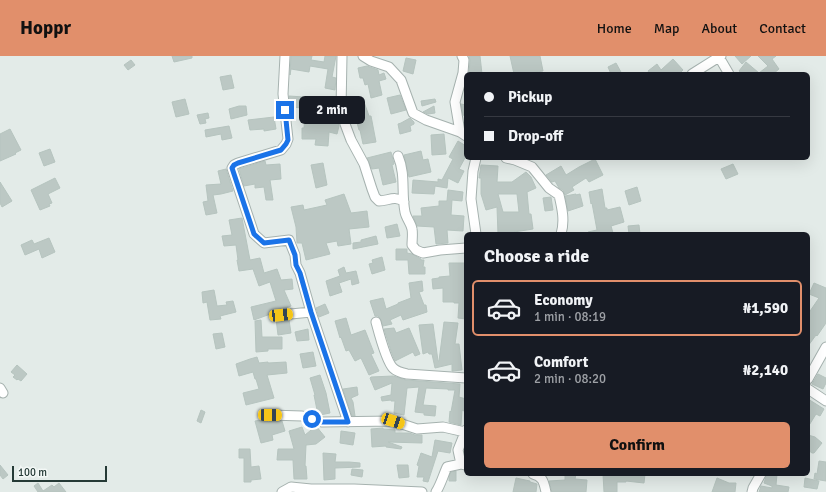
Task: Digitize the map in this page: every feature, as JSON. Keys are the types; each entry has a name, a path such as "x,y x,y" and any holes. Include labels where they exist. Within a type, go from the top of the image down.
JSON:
{"street":[{"path":"285,56 283,94 288,140 281,150 238,163 232,168 254,234 264,243 289,240 295,255 296,265 311,312 348,422"},
{"path":"342,56 341,110 349,135 364,164 375,197 379,201 393,198 400,199 404,202"},
{"path":"363,56 371,61 389,67 401,80 413,112 426,120 463,134"},
{"path":"462,56 464,60 463,73 455,102 463,134"},
{"path":"695,72 720,56 729,72"},
{"path":"398,156 401,162 404,178 403,190 405,212 412,230 412,245 416,250 423,253 464,248"},
{"path":"476,160 473,171 471,199 476,232"},
{"path":"515,160 532,167 548,188 559,195 562,212 563,228 562,232"},
{"path":"281,315 311,312"},
{"path":"376,322 392,367 399,372 407,374 464,378"},
{"path":"810,375 826,347"},
{"path":"810,391 826,401"},
{"path":"270,415 302,416 322,422 393,421 417,428 443,427 464,431"},
{"path":"436,492 447,467 463,464 458,450 464,436"},
{"path":"538,476 544,481 546,492"},
{"path":"752,492 760,476"},
{"path":"282,492 291,487 310,489 422,492"}],"building":[{"path":"172,56 192,56 192,58 174,62"},
{"path":"291,56 312,56 311,60 324,62 325,56 336,56 332,77 336,78 335,90 325,88 328,69 310,66 309,72 291,69 290,75"},
{"path":"469,56 480,56 482,72 469,72"},
{"path":"510,56 540,56 543,71 514,72"},
{"path":"735,56 751,56 742,64"},
{"path":"758,56 776,56 772,59 779,69 775,72 760,72 768,66"},
{"path":"406,58 416,60 413,74 403,71"},
{"path":"673,59 683,70 681,72 648,71 657,64 661,70"},
{"path":"131,60 135,65 128,70 124,65"},
{"path":"746,62 758,72 739,71"},
{"path":"616,63 621,72 610,72 608,67"},
{"path":"367,66 378,70 379,75 384,73 386,79 379,81 382,95 371,98 368,84 365,85 363,78 360,78 358,68"},
{"path":"231,75 234,88 223,90 220,77"},
{"path":"400,95 406,110 391,114 387,98"},
{"path":"289,96 304,97 303,108 290,107"},
{"path":"185,99 189,114 176,117 172,102"},
{"path":"435,99 436,102 422,106 421,101"},
{"path":"321,100 332,103 329,120 338,123 339,126 337,134 329,132 328,146 315,145 316,139 302,139 302,128 304,128 305,113 318,114"},
{"path":"364,102 369,116 371,116 376,142 363,144 356,119 359,119 354,105"},
{"path":"461,104 464,105 463,115"},
{"path":"239,106 246,106 247,115 231,119 229,109"},
{"path":"434,106 435,113 428,114 423,112"},
{"path":"208,113 209,118 205,119 206,123 200,124 197,115"},
{"path":"274,117 276,129 264,131 264,129 250,130 248,120"},
{"path":"410,118 414,122 414,124 410,126 411,131 400,134 398,124"},
{"path":"229,126 232,138 222,140 221,134 206,137 205,130"},
{"path":"10,129 21,150 15,153 16,154 0,161 0,134"},
{"path":"444,134 446,154 432,155 431,135"},
{"path":"458,141 464,145 464,160 459,169 464,171 458,183 448,178 447,188 435,186 434,194 412,193 413,180 438,182 438,179 442,180 453,159 449,157"},
{"path":"50,149 55,162 44,166 39,153"},
{"path":"421,151 423,160 428,159 431,172 409,177 404,155"},
{"path":"391,152 396,182 383,185 379,168 372,169 367,158"},
{"path":"596,160 603,175 589,182 586,178 572,187 574,190 565,195 563,190 559,188 555,181 552,182 546,175 561,166 566,175 579,167"},
{"path":"265,161 266,165 280,164 281,179 270,180 273,200 266,200 264,187 255,188 255,184 244,186 239,169"},
{"path":"323,163 327,185 316,188 311,165"},
{"path":"733,164 738,174 726,179 721,169"},
{"path":"481,165 498,166 497,182 512,182 526,172 531,177 536,188 527,192 529,214 531,214 533,229 514,232 498,232 497,207 486,210 481,194 481,178 479,178","holes":["498,194 517,194 519,212 503,212"]},
{"path":"226,169 233,191 213,195 217,213 206,215 203,202 208,201 206,185 221,184 218,171"},
{"path":"55,178 60,188 48,194 52,203 49,204 50,206 40,210 31,190"},
{"path":"0,182 12,201 2,207 0,203"},
{"path":"637,187 641,201 629,205 625,191"},
{"path":"602,189 605,208 607,208 607,210 620,207 624,222 611,226 613,232 588,232 597,230 589,192"},
{"path":"448,190 463,192 462,201 452,200 451,215 464,216 463,231 447,230 448,243 436,244 434,227 417,226 413,216 422,216 421,208 439,206 439,201 447,201"},
{"path":"344,194 351,213 367,211 369,227 349,229 351,244 338,246 337,241 326,243 330,254 306,260 302,243 297,243 296,227 291,207 303,205 304,210 327,205 325,200"},
{"path":"580,194 583,206 568,211 565,196"},
{"path":"551,197 553,210 545,211 543,198"},
{"path":"242,218 250,260 260,258 264,273 277,269 281,280 292,279 293,289 284,290 291,306 254,320 251,307 276,301 270,282 259,286 253,269 239,271 236,245 224,246 222,236 232,235 229,220"},
{"path":"397,224 400,236 387,238 385,227"},
{"path":"639,225 640,232 629,232 628,226"},
{"path":"376,236 378,244 353,249 353,243 361,242 361,240"},
{"path":"49,238 55,252 42,258 39,249 25,255 21,245 32,240 34,244"},
{"path":"396,249 407,249 407,253 424,260 423,267 425,267 425,274 409,274 408,260 396,260"},
{"path":"382,257 385,270 372,274 369,264 373,263 372,260"},
{"path":"449,263 464,263 464,319 458,318 459,303 443,302 443,288 433,289 432,279 450,276"},
{"path":"344,267 346,273 356,271 359,283 352,285 351,279 339,283 342,292 330,296 326,281 340,276 338,270"},
{"path":"422,281 423,291 419,292 424,305 426,305 427,312 403,320 401,315 390,320 392,324 383,326 380,318 375,316 370,301 383,298 386,309 411,298 409,283"},
{"path":"814,283 826,288 826,323 810,343 810,311 819,298 810,294"},
{"path":"214,290 217,306 227,305 226,302 233,301 236,312 220,316 221,319 210,320 207,302 203,303 202,292"},
{"path":"325,304 329,313 319,317 316,308"},
{"path":"346,318 351,335 365,330 374,353 371,354 379,371 369,375 361,358 355,361 349,350 346,351 335,321"},
{"path":"276,319 281,321 289,320 291,333 278,335"},
{"path":"261,320 262,337 282,337 282,349 268,349 268,351 256,352 255,321"},
{"path":"444,322 458,323 455,344 459,344 462,370 452,371 452,364 435,368 432,354 429,354 428,352 423,354 419,325 433,324 439,361"},
{"path":"394,328 396,333 409,328 420,354 415,356 413,352 395,361 384,329"},
{"path":"308,329 309,340 297,341 295,332"},
{"path":"222,333 225,347 216,349 213,334"},
{"path":"313,352 316,366 303,368 300,354"},
{"path":"257,357 259,363 286,362 287,373 267,375 274,398 246,405 243,393 259,389 253,372 239,376 236,364"},
{"path":"17,365 27,374 21,381 13,377 15,375 11,372"},
{"path":"818,374 826,378 826,383 823,389 812,384"},
{"path":"320,375 326,393 330,413 318,415 315,395 310,378"},
{"path":"393,376 406,380 460,384 459,397 464,398 464,411 462,410 461,425 449,422 455,390 426,388 423,405 436,406 435,416 415,412 419,387 407,388 404,415 394,413 395,401 382,401 381,397 391,395 392,383 375,390 370,378"},
{"path":"357,387 358,395 351,398 355,416 352,416 343,389"},
{"path":"810,400 824,409 820,416 816,414 810,424"},
{"path":"201,410 205,412 201,423 197,421"},
{"path":"266,419 268,422 282,421 285,431 272,435 273,440 261,443 255,421"},
{"path":"316,426 325,437 316,444 306,445 305,466 307,479 294,479 293,460 277,460 278,449 294,449 289,431 302,427 305,435"},
{"path":"383,428 395,430 395,433 422,435 422,443 388,442 402,447 401,449 386,446 372,447 371,429"},
{"path":"341,431 355,433 353,445 340,443"},
{"path":"810,436 815,437 822,443 814,453 810,452"},
{"path":"435,440 452,443 450,453 438,451 428,482 423,481 424,477 417,477 419,466 417,465 421,453 432,457"},
{"path":"239,449 250,449 251,467 259,466 261,479 251,480 251,482 244,482 244,458 239,458"},
{"path":"323,453 336,454 335,462 360,463 360,467 335,468 335,479 324,480"},
{"path":"819,461 826,462 826,481 814,479 815,473 817,474"},
{"path":"0,465 8,475 3,479 0,475"},
{"path":"397,465 408,465 409,477 399,478"},
{"path":"352,469 363,470 362,477 351,475"},
{"path":"456,471 456,481 449,481 451,472"},
{"path":"565,476 576,476 575,479 587,480 586,492 552,492 549,481 565,480"},
{"path":"603,476 645,476 644,483 626,481 617,482 617,492 604,492"},
{"path":"766,476 777,476 776,485 789,487 788,492 759,492 761,486 772,488 772,486 764,483"},
{"path":"516,478 537,484 536,492 513,492"},
{"path":"717,478 729,483 736,483 735,492 712,492"},
{"path":"805,478 819,481 817,489 804,487"},
{"path":"38,483 43,491 52,485 54,487 59,483 66,492 38,492 34,486"}],"route":[{"path":"285,110 288,140 281,150 238,163 232,168 254,234 264,243 289,240 295,255 296,265 300,273 330,371 348,422 322,422 312,419"}]}
